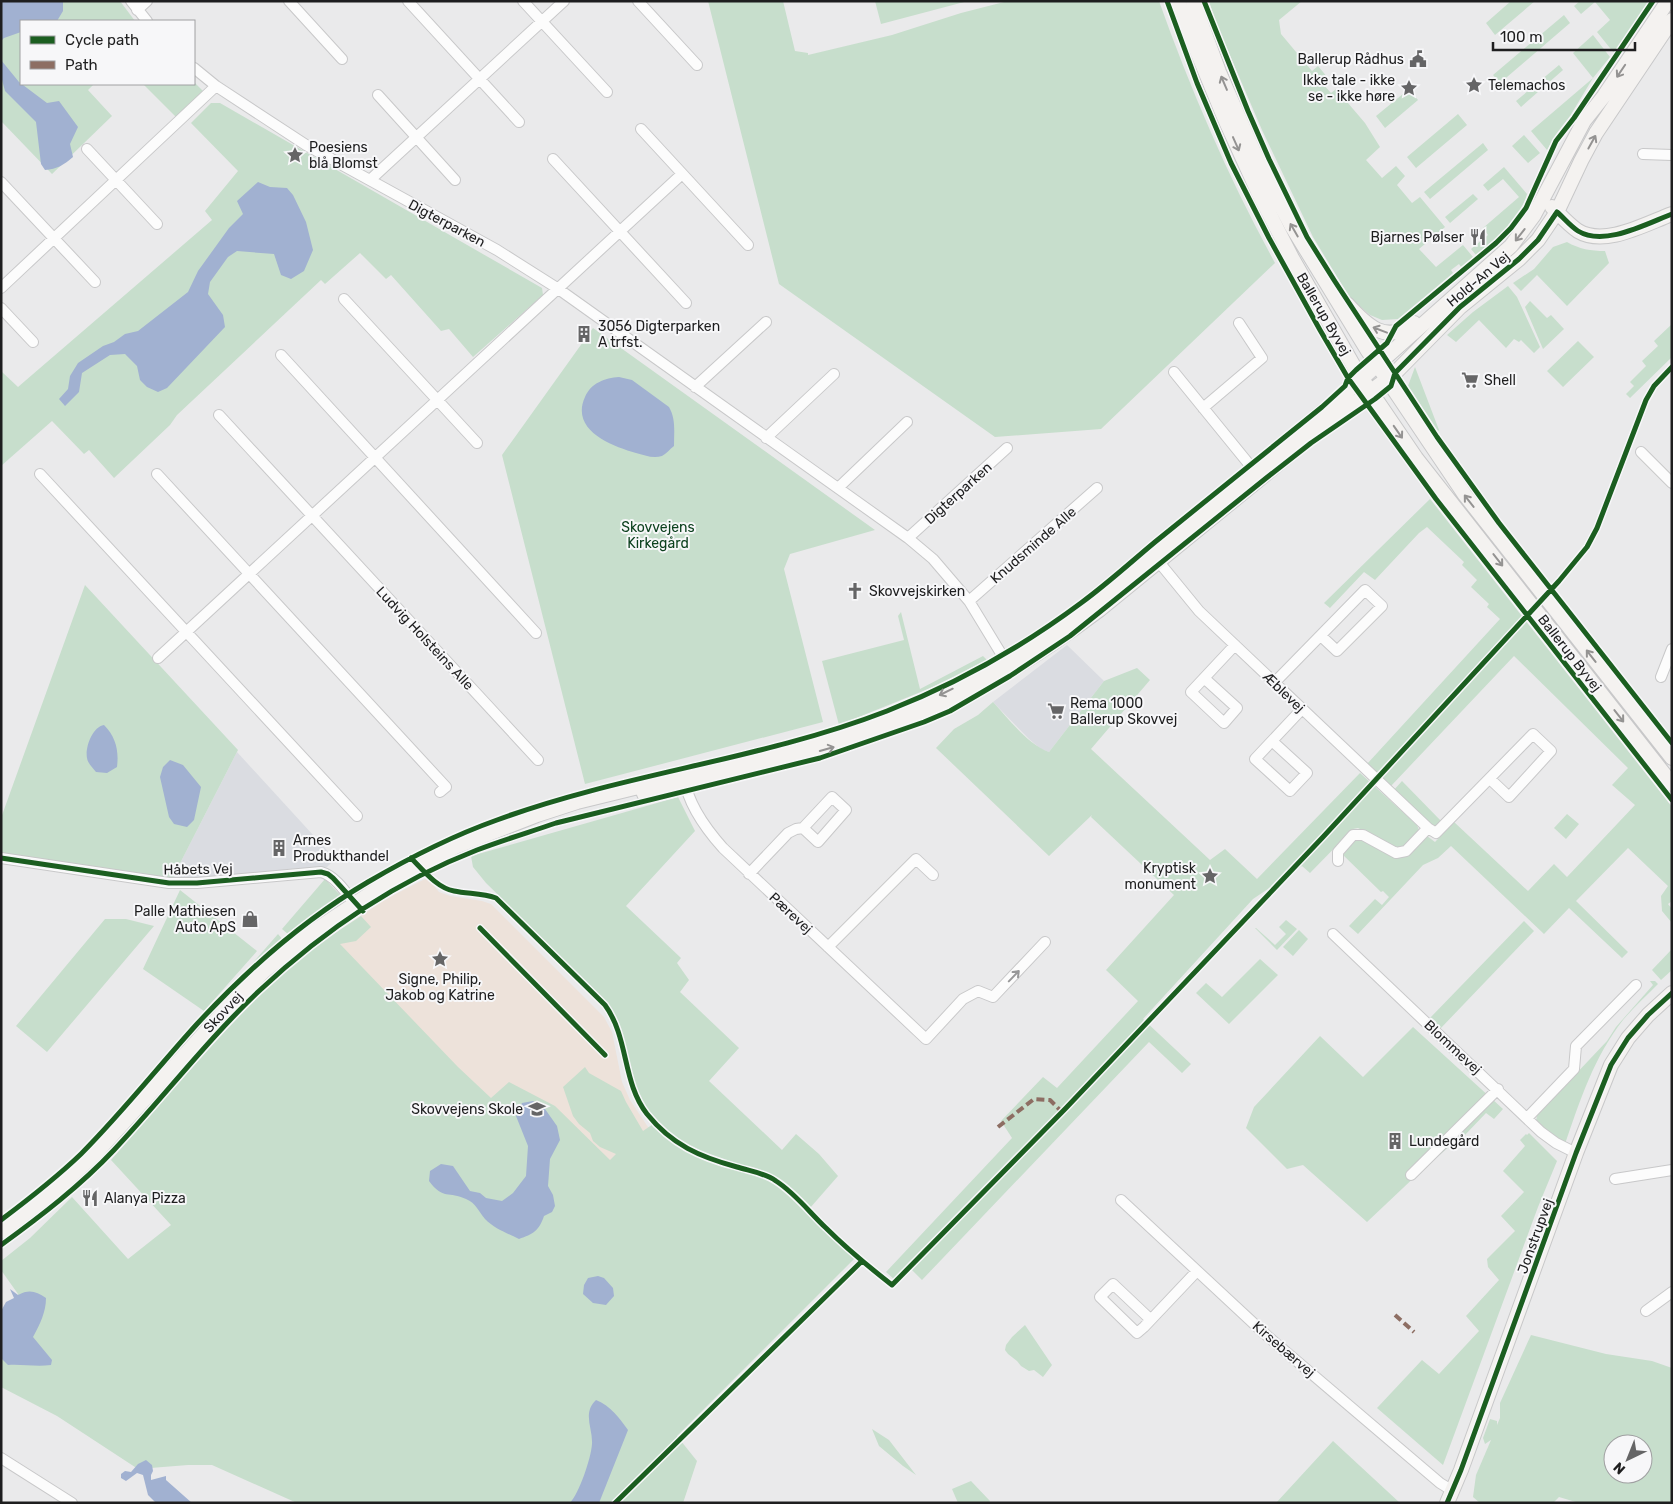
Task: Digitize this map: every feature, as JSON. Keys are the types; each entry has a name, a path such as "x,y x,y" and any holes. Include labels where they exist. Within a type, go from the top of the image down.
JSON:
{"street":[{"path":"131,1 146,20"},
{"path":"137,10 147,1"},
{"path":"289,1 342,59"},
{"path":"408,1 519,122"},
{"path":"523,1 607,92"},
{"path":"370,180 564,1"},
{"path":"638,1 697,65"},
{"name":"Ballerup Byvej","path":"1178,1 1220,109 1259,194 1292,258 1362,378 1416,458 1672,784"},
{"name":"Ballerup Byvej","path":"1193,1 1219,72 1254,152 1291,225 1382,372 1464,495 1672,758"},
{"name":"Hold-An Vej","path":"1371,392 1382,372 1466,287 1511,246 1523,231 1544,198 1584,121 1604,96 1668,1"},
{"name":"Hold-An Vej","path":"1362,378 1382,372 1398,370 1460,307 1519,259 1538,240 1557,212 1596,133 1672,20"},
{"name":"Digterparken","path":"195,69 216,86 306,145 497,250 557,288 908,538 933,559 969,601 1008,665"},
{"path":"1,288 216,86"},
{"path":"378,95 456,180"},
{"path":"641,129 748,245"},
{"path":"87,149 157,224"},
{"path":"1643,154 1672,155"},
{"path":"553,159 686,303"},
{"path":"158,658 682,174"},
{"path":"1,182 95,282"},
{"path":"1544,198 1577,230 1589,236 1608,237 1672,214"},
{"path":"1382,372 1490,266"},
{"path":"1319,272 1356,315 1382,333 1400,332 1408,328 1466,287"},
{"path":"344,299 477,443"},
{"path":"1,308 33,342"},
{"path":"695,387 766,322"},
{"path":"1203,408 1262,358 1239,323"},
{"path":"281,355 536,633"},
{"path":"1174,372 1257,474"},
{"path":"766,438 834,374"},
{"name":"Skovvej","path":"1,1232 55,1192 95,1154 226,1008 264,970 308,935 354,903 425,862 455,847 507,826 685,780 799,756 840,745 900,724 961,697 1008,665 1065,636 1099,610 1155,558 1257,474 1362,378"},
{"name":"Skovvej","path":"1257,474 1371,392"},
{"name":"Ludvig Holsteins Alle","path":"219,415 538,760"},
{"path":"838,488 907,422"},
{"name":"Digterparken","path":"908,538 1007,448"},
{"path":"1641,452 1672,483"},
{"path":"40,474 357,816"},
{"path":"157,474 446,787 440,792"},
{"name":"Knudsminde Alle","path":"969,601 1097,488"},
{"name":"Æblevej","path":"1155,558 1199,612 1428,828"},
{"path":"1275,682 1313,641 1321,636 1365,590 1382,606 1337,652 1321,636"},
{"path":"1204,678 1237,708 1224,722 1191,692 1204,678 1235,645"},
{"path":"1661,677 1672,650"},
{"path":"1272,741 1307,773 1290,791 1255,759 1302,709"},
{"path":"1338,861 1338,852 1353,836 1363,835 1396,853 1406,851 1428,828 1436,833 1533,734 1551,751 1509,797 1490,778"},
{"name":"Pærevej","path":"685,780 698,814 712,836 749,874 926,1039 963,1000 978,991 993,997 1045,942"},
{"path":"749,874 788,833 803,828"},
{"name":"Håbets Vej","path":"1,858 169,883 198,883 321,872 333,878 354,903"},
{"path":"828,947 916,859 933,875"},
{"name":"Blommevej","path":"1333,934 1541,1132 1556,1143 1576,1153"},
{"path":"1527,1118 1574,1069 1576,1046 1636,985"},
{"name":"Jonstrupvej","path":"1450,1497 1513,1332 1576,1153 1611,1065 1628,1038 1648,1014 1672,993"},
{"path":"1411,1175 1498,1089"},
{"path":"1615,1179 1672,1170"},
{"name":"Kirsebærvej","path":"1121,1200 1265,1334 1440,1482 1450,1497"},
{"path":"1150,1319 1113,1284 1100,1297 1137,1333 1197,1271"},
{"path":"1646,1311 1672,1292"},
{"path":"1,1458 72,1503"}],"shaded area":[{"path":"1067,645 1104,681 1049,752 1041,749 1029,739 993,702"},
{"path":"237,752 335,859 327,867 171,881"},
{"name":"Skovvejens Skole","path":"427,878 439,892 491,904 604,1017 612,1032 622,1082 630,1100 650,1130 764,1342 294,966 321,943 384,900"}],"green space":[{"path":"1,1 120,1 134,20 20,20 20,85 93,85 88,90 112,116 52,174 1,121"},
{"path":"708,1 783,1 795,51 808,53 808,55 892,35 961,13 1008,1 1159,1 1184,68 1212,134 1242,199 1275,263 1101,429 995,437 779,284"},
{"path":"875,1 968,1 881,24"},
{"path":"1209,1 1302,1 1279,20 1281,34 1312,71 1318,66 1328,78 1322,83 1331,93 1336,89 1365,123 1380,147 1366,160 1382,178 1396,166 1405,176 1397,185 1412,203 1420,197 1445,227 1419,249 1436,267 1463,245 1473,257 1461,267 1459,264 1451,270 1453,273 1398,319 1382,320 1370,315 1350,298 1313,237 1262,130 1216,23"},
{"path":"1511,1 1535,1 1495,35 1486,23"},
{"path":"1580,1 1649,1 1614,53 1597,32 1610,20 1595,2 1581,14 1574,6"},
{"path":"1564,15 1570,23 1500,83 1493,75"},
{"path":"1593,35 1610,57 1593,78 1573,53"},
{"path":"1559,65 1563,70 1521,107 1516,101"},
{"path":"1593,78 1570,116 1547,150 1531,131"},
{"path":"195,83 203,91 177,118 144,85 195,85"},
{"path":"1409,89 1418,100 1385,128 1376,116"},
{"path":"211,103 220,103 542,288 543,295 473,357 449,329 441,331 391,275 386,279 360,253 325,284 321,280 177,415 170,425 114,478 89,450 84,454 52,421 1,466 1,371 18,387 212,220 205,211 238,171 191,123"},
{"path":"1458,114 1467,125 1416,168 1407,157"},
{"path":"1524,135 1540,153 1528,163 1512,146"},
{"path":"1483,143 1488,150 1430,199 1424,192"},
{"path":"1504,167 1527,194 1524,203 1513,220 1476,255 1471,249 1488,235 1483,228 1519,197 1503,179 1488,191 1483,185"},
{"path":"1473,194 1478,199 1450,223 1445,217"},
{"path":"1567,242 1585,249 1605,251 1609,263 1567,306 1537,275 1521,291 1513,283 1534,269 1553,247"},
{"path":"1508,286 1517,297 1540,347 1534,353 1521,340 1519,342 1514,339 1506,348 1479,320 1456,342 1447,335 1473,312"},
{"path":"1530,301 1547,318 1551,315 1564,329 1543,349 1525,307"},
{"path":"1672,324 1672,357 1630,398 1626,394 1634,386 1630,382 1646,366 1642,361 1658,346 1654,341"},
{"name":"Skovvejens Kirkegård","path":"593,328 875,530 790,554 784,569 823,722 585,784 502,455"},
{"path":"1578,341 1594,357 1563,387 1547,371"},
{"path":"1415,367 1439,430 1438,431 1408,386"},
{"path":"1430,499 1672,807 1672,901 1668,904 1672,909 1672,923 1662,911 1661,896 1668,886 1628,848 1576,901 1628,952 1622,958 1569,908 1544,934 1451,846 1438,858 1423,865 1358,934 1349,926 1375,899 1382,905 1389,897 1383,891 1381,892 1342,854 1358,837 1393,856 1403,857 1412,852 1427,836 1435,842 1454,822 1528,891 1554,864 1567,877 1635,805 1612,785 1628,768 1514,656 1391,786 1367,764 1500,619 1487,607 1489,604 1471,587 1477,580 1462,565 1464,562 1427,527 1419,533 1375,580 1364,572 1330,608 1324,603"},
{"path":"85,585 238,750 171,881 1,854 1,818"},
{"path":"901,612 920,689 983,656 987,660 933,687 839,725 822,661 904,640 898,616"},
{"path":"1137,668 1150,680 1091,749 1210,860 1225,849 1257,879 1360,773 1417,825 1419,830 1404,848 1398,848 1358,828 1353,829 1310,873 1302,866 1253,899 1143,1019 1191,1064 1182,1073 1149,1042 922,1280 909,1267 896,1281 886,1272 1012,1138 1001,1121 1043,1077 1057,1088 1138,1001 1106,970 1174,895 1091,817 1092,815 1049,856 936,748 954,729 978,715 993,702 1026,737 1049,752 1104,681"},
{"path":"1402,781 1442,822 1433,827 1393,791"},
{"path":"678,797 695,831 626,906 681,958 677,963 689,980 680,992 739,1048 709,1081 782,1150 796,1134 819,1154 838,1176 810,1208 856,1257 677,1436 697,1461 683,1503 297,1503 212,1465 138,1469 57,1416 1,1387 1,1342 18,1294 1,1270 1,1261 30,1238 72,1197 128,1259 171,1225 111,1160 195,1064 261,994 284,972 321,942 361,916 371,927 356,941 340,944 458,1067 491,1098 509,1082 555,1106 610,1160 616,1154 600,1147 593,1141 590,1133 579,1124 573,1116 563,1087 585,1067 589,1073 621,1091 643,1131 656,1122 637,1093 619,1023 606,1001 486,883 473,867 471,856"},
{"path":"1567,814 1579,824 1566,839 1554,828"},
{"path":"325,879 342,897 289,935 282,929"},
{"path":"180,890 257,951 204,1011 143,969"},
{"path":"105,919 126,919 154,926 47,1052 16,1026"},
{"path":"1286,920 1297,929 1277,950 1255,928 1275,945 1286,934 1279,927"},
{"path":"1524,921 1534,931 1440,1029 1429,1019"},
{"path":"1299,930 1308,939 1293,956 1283,947"},
{"path":"278,934 283,940 237,981"},
{"path":"1672,949 1672,970 1661,980 1652,970"},
{"path":"1260,959 1278,975 1229,1024 1196,993 1206,983 1222,997"},
{"path":"1650,981 1655,981 1658,984 1623,1020 1596,1064 1582,1095 1565,1144 1536,1122 1537,1115 1607,1041 1616,1027 1653,985"},
{"path":"1413,1027 1503,1109 1494,1119 1486,1113 1464,1136 1421,1171 1367,1222 1303,1165 1287,1169 1246,1128 1254,1107 1320,1036 1363,1077"},
{"path":"1529,1133 1557,1161 1538,1207 1443,1465 1377,1408 1422,1360 1439,1374 1479,1331 1466,1316 1499,1280 1488,1267 1487,1259 1515,1231 1501,1216 1524,1192 1503,1171 1525,1146 1520,1140"},
{"path":"1025,1325 1052,1365 1043,1377 1034,1370 1029,1371 1021,1366 1005,1350 1012,1337"},
{"path":"1531,1335 1606,1354 1652,1361 1672,1368 1672,1503 1579,1503 1559,1497 1553,1503 1480,1503 1473,1497 1476,1475 1491,1440 1485,1444 1483,1438 1490,1419 1497,1421 1497,1425 1500,1418 1500,1403"},
{"path":"872,1429 889,1440 916,1475 879,1446"},
{"path":"1333,1441 1400,1503 1276,1503"},
{"path":"971,1481 990,1501 989,1503 958,1503 952,1489"}],"water":[{"path":"1,1 63,1 63,11 58,20 20,20 20,32 1,41"},
{"path":"1,60 20,85 23,85 47,103 59,101 78,127 70,144 73,157 53,169 45,170 41,164 36,122 5,91 1,76"},
{"path":"258,182 270,187 287,188 293,195 306,222 313,250 304,271 291,279 281,275 274,254 237,251 228,257 210,282 208,294 223,315 225,327 167,388 158,392 147,387 140,380 137,366 125,354 110,355 82,373 79,392 65,406 59,399 68,389 70,376 78,363 125,334 138,331 188,292 198,271 229,228 243,214 237,201"},
{"path":"619,377 632,380 669,407 674,421 674,446 662,456 649,456 615,446 596,435 583,419 582,409 585,397 591,388 604,380"},
{"path":"104,725 114,739 118,755 117,767 107,773 96,772 87,758 90,738 96,730"},
{"path":"170,760 183,765 201,787 194,820 187,827 174,824 169,817 160,777 163,767"},
{"path":"533,1101 545,1109 557,1126 560,1140 550,1159 548,1186 553,1195 555,1206 552,1212 544,1216 535,1231 519,1239 485,1219 475,1205 469,1201 438,1191 429,1181 430,1171 441,1164 453,1166 470,1191 480,1193 486,1198 502,1201 513,1193 526,1176 528,1146 516,1116 522,1103"},
{"path":"598,1276 604,1278 613,1288 614,1296 606,1305 593,1303 583,1294 584,1285 588,1278"},
{"path":"10,1289 18,1295 32,1292 46,1298 44,1313 33,1337 52,1360 51,1365 8,1365 1,1358 1,1311 6,1302 14,1298"},
{"path":"596,1400 610,1409 628,1430 599,1503 570,1503 581,1484 589,1458 592,1438 589,1416 592,1405"},
{"path":"146,1460 152,1465 151,1480 166,1476 166,1480 192,1503 156,1503 148,1495 143,1475 137,1473 126,1481 121,1478 121,1474 125,1471 131,1472 138,1464"}],"marked path":[{"path":"998,1127 1034,1099 1050,1100 1062,1112"},
{"path":"1395,1315 1414,1332"}],"cycle path":[{"path":"1167,1 1197,83 1231,163 1269,238 1348,378 1436,499 1672,800"},
{"path":"1204,1 1269,159 1307,237 1334,280 1437,437 1499,523 1672,743"},
{"path":"1,1220 81,1154 197,1024 256,965 322,912 383,873 464,833 545,804 594,790 791,742 887,711 963,677 1036,635 1081,603 1322,407 1345,386 1348,378 1356,370 1387,343 1396,326 1496,243 1511,228 1526,208 1556,141 1574,118 1653,1"},
{"path":"1,1245 88,1176 132,1130 221,1029 283,969 308,948 389,893 418,877 477,850 556,823 820,758 924,722 950,711 1010,676 1070,636 1311,443 1391,386 1395,373 1460,307 1519,259 1538,240 1557,212 1578,231 1588,235 1600,236 1625,232 1672,214"},
{"path":"411,858 431,878 448,889 496,898 605,1005 618,1031 633,1088 639,1101 647,1114 666,1134 677,1142 711,1159 772,1178 796,1197 850,1251 892,1285 1066,1108 1323,837 1559,581 1587,547 1597,528 1646,400 1654,386 1672,367"},
{"path":"1,858 169,883 197,883 321,872 333,878 363,911"},
{"path":"480,928 605,1055"},
{"path":"1447,1503 1461,1470 1576,1153 1611,1065 1628,1038 1648,1015 1672,993"},
{"path":"615,1503 861,1262"}],"place":[{"name":"Ballerup Rådhus","path":"1418,59"},
{"name":"Telemachos","path":"1474,85"},
{"name":"Ikke tale - ikke se - ikke høre","path":"1409,88"},
{"name":"Poesiens blå Blomst","path":"295,155"},
{"name":"Bjarnes Pølser","path":"1478,237"},
{"name":"3056 Digterparken A trfst.","path":"584,334"},
{"name":"Shell","path":"1470,380"},
{"name":"Skovvejskirken","path":"855,591"},
{"name":"Rema 1000 Ballerup Skovvej","path":"1056,711"},
{"name":"Arnes Produkthandel","path":"279,848"},
{"name":"Kryptisk monument","path":"1210,876"},
{"name":"Palle Mathiesen Auto ApS","path":"250,919"},
{"name":"Signe, Philip, Jakob og Katrine","path":"440,959"},
{"name":"Skovvejens Skole","path":"537,1109"},
{"name":"Lundegård","path":"1395,1141"},
{"name":"Alanya Pizza","path":"90,1198"}]}
